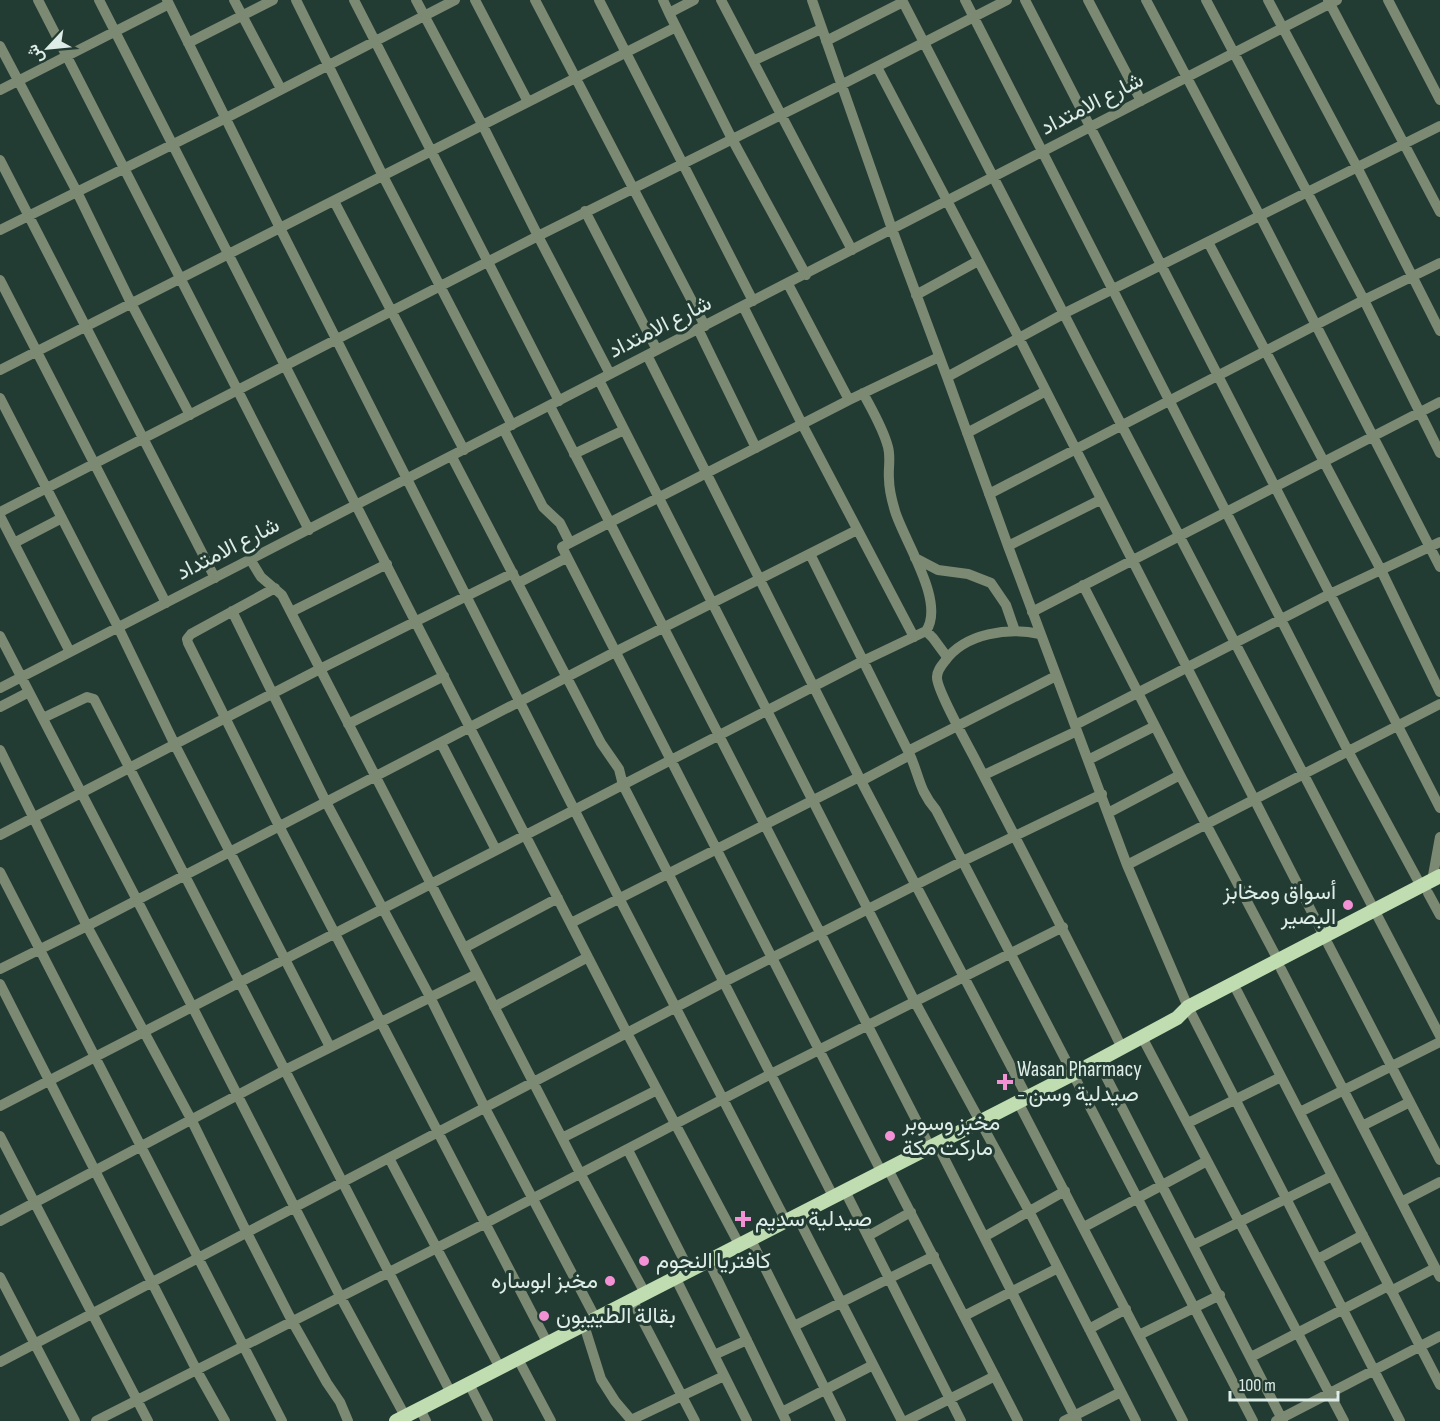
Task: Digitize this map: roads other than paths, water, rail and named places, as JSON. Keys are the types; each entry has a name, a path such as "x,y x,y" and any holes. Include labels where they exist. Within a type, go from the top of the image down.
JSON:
{"main road":[{"path":"400,1419 423,1415 451,1393 981,1122 1432,884"},
{"path":"1190,1011 1237,991 1279,964"}],"street":[{"path":"38,0 309,530"},
{"path":"99,0 627,1033 675,1124 794,1326 842,1421"},
{"path":"234,0 280,89"},
{"path":"188,44 273,0"},
{"path":"296,0 441,287 508,427 543,507 560,523 570,543"},
{"path":"354,0 489,262 554,403 574,454 609,524 868,1026 984,1237 1072,1419 1121,1392"},
{"path":"416,0 610,374"},
{"path":"0,230 226,118 455,0"},
{"path":"475,0 528,102"},
{"path":"535,0 633,188 701,327 756,448"},
{"path":"599,0 681,164 802,424 914,637"},
{"path":"663,0 732,139 806,275"},
{"path":"669,13 694,0"},
{"path":"812,0 916,295 1127,865 1190,1011 1400,1421"},
{"path":"965,0 1348,751 1432,884 1440,915"},
{"path":"70,652 0,514 336,338 393,312 585,211 842,85 1007,0"},
{"path":"1025,0 1440,808"},
{"path":"1088,0 1140,101"},
{"path":"1146,0 1440,567"},
{"path":"1206,0 1364,300 1440,453"},
{"path":"1268,0 1440,332"},
{"path":"1388,0 1440,100"},
{"path":"724,1 852,250"},
{"path":"826,42 902,1 1234,644 1440,1036"},
{"path":"1332,1 1440,212"},
{"name":"شارع الامتداد","path":"0,688 806,275 1332,1"},
{"path":"0,90 168,2 675,1008 723,1099 842,1303 904,1421 995,1376"},
{"path":"0,370 676,27"},
{"path":"753,61 821,29"},
{"path":"0,46 190,415"},
{"path":"877,67 1019,338 1440,1160"},
{"path":"947,377 1065,313 1440,126"},
{"path":"0,160 215,578"},
{"path":"334,201 464,450"},
{"path":"585,211 706,473 860,779 965,978 1065,1191 1183,1421"},
{"path":"1208,242 1381,570 1440,692"},
{"path":"916,295 978,261"},
{"path":"989,494 1121,424 1440,263"},
{"path":"0,280 165,603"},
{"path":"788,284 849,400"},
{"path":"939,357 849,400 562,547 772,959 885,1171 911,1212 1018,1421"},
{"path":"599,380 867,909 1029,1211 1136,1421"},
{"path":"967,433 1046,391"},
{"path":"0,1106 863,661 926,631 931,624 931,602 915,558 899,525 894,507 889,483 888,446 863,393"},
{"path":"0,398 330,1047"},
{"path":"1032,612 1440,402"},
{"path":"574,454 624,430"},
{"path":"452,457 601,743 619,769 623,785 771,1074 839,1193 868,1236 961,1421"},
{"path":"1008,546 1100,500"},
{"path":"14,543 62,518"},
{"path":"0,969 857,530"},
{"path":"984,775 1330,594 1440,542"},
{"path":"810,554 909,753 922,791 936,810 963,861 1253,1421"},
{"path":"0,835 467,595 566,558"},
{"path":"915,558 938,570 968,574 991,583 1006,605 1015,631"},
{"path":"250,559 261,577 282,595 376,776 580,1173 695,1421"},
{"path":"291,612 387,564"},
{"path":"1083,585 1438,1273 1390,1288 1251,1357"},
{"path":"275,588 191,634 187,639 279,826 548,1344"},
{"path":"232,611 326,802 430,997 532,1199 590,1322 601,1379 615,1401 632,1420 724,1376"},
{"path":"926,631 947,657"},
{"path":"1040,634 1015,631 989,634 968,642 947,657 939,669 937,678 958,726 1013,836 1063,927 1122,1048"},
{"path":"0,636 192,1006 400,1419"},
{"path":"348,724 444,676"},
{"path":"571,923 716,848 860,779 1056,676"},
{"path":"0,707 29,692"},
{"path":"43,718 91,696 451,1393"},
{"path":"1127,865 1440,704"},
{"path":"1088,760 1155,726"},
{"path":"441,743 496,850"},
{"path":"0,750 87,926 191,1119 292,1321 340,1402 348,1421"},
{"path":"1108,813 1180,775"},
{"path":"0,1362 724,982 1013,836 1102,794"},
{"path":"1432,884 1440,837"},
{"path":"0,872 282,1421"},
{"path":"464,948 558,898"},
{"path":"96,1421 628,1150 771,1074 1063,927"},
{"path":"494,1007 588,957"},
{"path":"0,1221 94,1169 285,1070 477,974"},
{"path":"0,984 196,1371 225,1421"},
{"path":"1237,991 1440,1385"},
{"path":"1142,1037 1344,1421"},
{"path":"1300,1112 1440,1042"},
{"path":"1098,1061 1220,1295 1280,1420 1440,1336"},
{"path":"1188,1123 1281,1077"},
{"path":"562,1138 657,1090"},
{"path":"1362,1126 1410,1102"},
{"path":"0,1136 148,1421"},
{"path":"628,1150 688,1270"},
{"path":"389,1158 500,1368"},
{"path":"1084,1227 1207,1161"},
{"path":"1193,1245 1332,1176"},
{"path":"1402,1201 1440,1182"},
{"path":"984,1237 1065,1191"},
{"path":"868,1236 911,1212"},
{"path":"1318,1259 1363,1235"},
{"path":"794,1326 934,1256"},
{"path":"708,1260 784,1416 825,1389 873,1365"},
{"path":"964,1316 1058,1268"},
{"path":"0,1277 75,1421"},
{"path":"675,1277 747,1421"},
{"path":"1139,1335 1220,1295"},
{"path":"1089,1329 1126,1309"},
{"path":"714,1355 747,1340"},
{"path":"518,1359 551,1421"},
{"path":"469,1384 488,1421"}],"place":[{"name":"أسواق ومخابز البصير","path":"1348,905"},
{"name":"Wasan Pharmacy - صيدلية وسن","path":"1005,1082"},
{"name":"مخبز وسوبر ماركت مكة","path":"890,1136"},
{"name":"صيدلية سديم","path":"743,1219"},
{"name":"كافتريا النجوم","path":"644,1261"},
{"name":"مخبز ابوساره","path":"610,1281"},
{"name":"بقالة الطييبون","path":"544,1316"}]}
